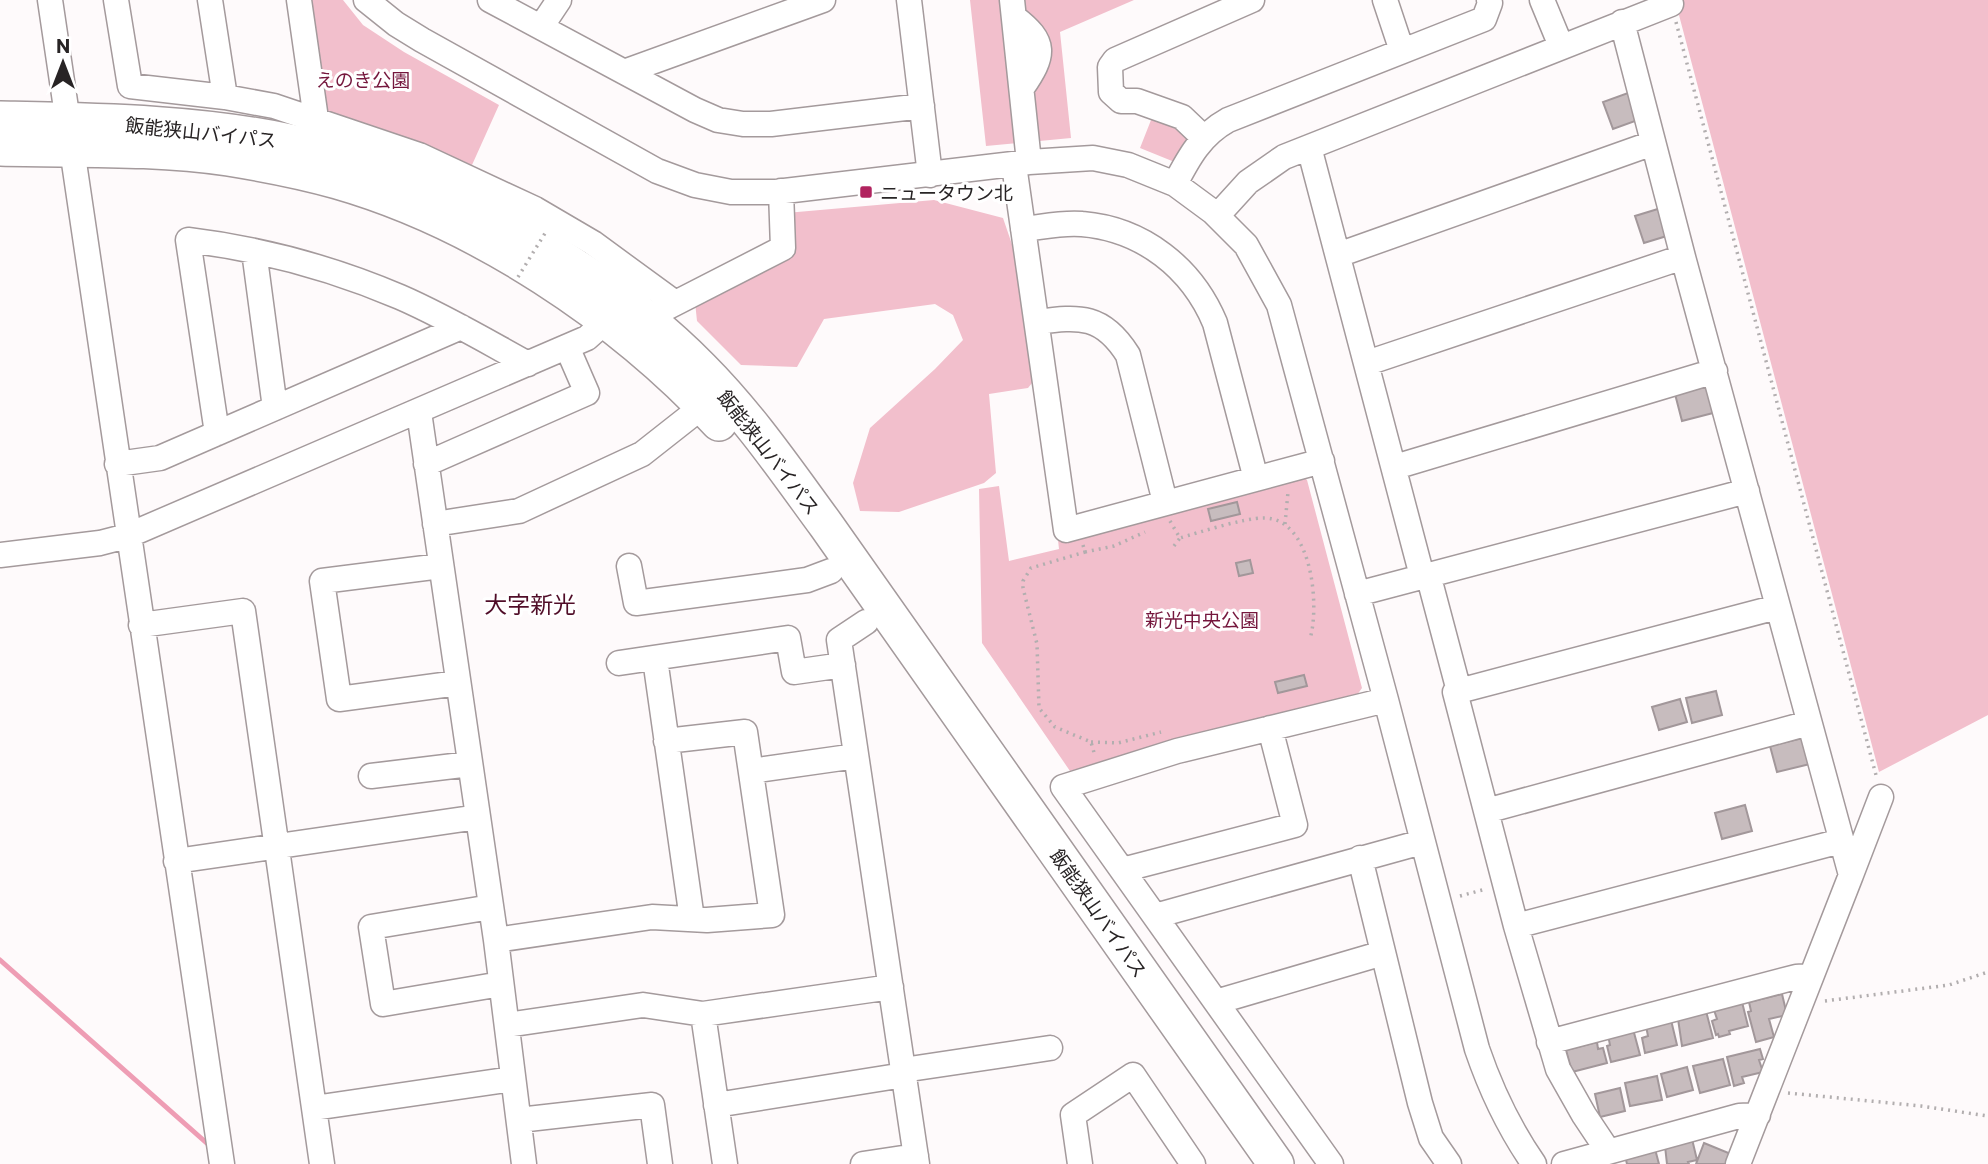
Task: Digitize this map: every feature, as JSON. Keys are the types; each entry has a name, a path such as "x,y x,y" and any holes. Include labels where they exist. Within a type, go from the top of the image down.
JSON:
{"highway":[{"name":"飯能狭山バイパス","path":"0,119 144,151 225,158 339,181 434,217 551,283 645,351 703,406 739,445 831,571 1247,1164"},
{"name":"飯能狭山バイパス","path":"0,148 70,135 228,131 297,143 446,195 502,224 617,296 661,312 702,369 750,422 826,525 1276,1164"}],"street":[{"path":"50,0 127,536 222,1164"},
{"path":"116,0 130,86 225,97 274,106 419,155 534,209 593,243 661,312 783,248 781,191"},
{"path":"210,0 225,97"},
{"path":"299,0 316,119"},
{"path":"366,0 422,40 657,171 695,185 731,192 781,191 1093,158 1128,165 1175,184 1217,216 1246,245 1279,305 1484,1070 1507,1122 1534,1164"},
{"path":"490,0 718,120 743,124 771,124 922,106"},
{"path":"541,27 559,0"},
{"path":"624,72 823,0"},
{"path":"909,0 930,175"},
{"path":"1203,137 1182,117 1137,101 1121,101 1111,92 1110,68 1115,60 1252,0"},
{"path":"1385,0 1402,51"},
{"path":"1175,184 1203,137 1228,120 1484,19 1489,0"},
{"path":"1542,0 1561,46"},
{"path":"1217,216 1259,172 1284,157 1561,46 1628,13 1671,4"},
{"path":"1013,8 1022,88 1023,229 1066,530 1167,511 1256,479 1322,461"},
{"path":"1628,13 1653,143 1851,875"},
{"path":"1338,256 1653,143"},
{"path":"1310,147 1395,467 1459,691"},
{"path":"1023,229 1079,224 1105,227 1137,239 1163,253 1192,281 1206,301 1215,323 1256,479"},
{"path":"217,433 188,240 316,265 358,280 461,327 528,364"},
{"path":"254,251 275,408"},
{"path":"1367,363 1683,257"},
{"path":"1037,323 1079,318 1096,323 1119,340 1128,355 1167,511"},
{"path":"0,555 100,543 127,536 567,347 587,338 606,321"},
{"path":"117,464 160,458 461,327"},
{"path":"426,464 587,393 567,347"},
{"path":"1395,467 1715,370"},
{"path":"435,524 519,511 642,454 703,406"},
{"path":"419,412 496,940 524,1164"},
{"path":"1357,594 1747,491"},
{"path":"441,566 322,581 339,699 458,683"},
{"path":"629,566 636,603 807,580 831,571"},
{"path":"1606,1156 1558,1069 1549,1042 1455,692 1777,607"},
{"path":"141,625 243,611 322,1164"},
{"path":"863,1164 916,1160 839,640 866,622"},
{"path":"619,663 788,638 794,672 843,665"},
{"path":"655,659 691,919"},
{"path":"1331,1164 1063,787 1177,751 1386,700"},
{"path":"1486,811 1809,723"},
{"path":"1122,870 1295,825 1270,728"},
{"path":"496,940 652,917 691,919 772,915 745,732 666,741"},
{"path":"751,771 856,756"},
{"path":"370,776 470,764"},
{"path":"1738,1164 1881,797"},
{"path":"176,861 478,817"},
{"path":"1516,926 1841,841"},
{"path":"1155,916 1422,842"},
{"path":"1360,858 1431,1138 1449,1164"},
{"path":"491,907 370,927 383,1003 501,984"},
{"path":"1216,1002 1383,953"},
{"path":"1549,1042 1796,976 1811,976"},
{"path":"507,1025 643,1005 703,1014 891,987"},
{"path":"703,1014 725,1164"},
{"path":"716,1105 1050,1048"},
{"path":"1080,1164 1073,1115 1133,1075 1193,1164"},
{"path":"314,1108 513,1079"},
{"path":"519,1119 652,1105 660,1164"},
{"path":"1564,1164 1606,1156 1739,1116 1758,1115"}],"path":[{"path":"1671,4 1881,797"},
{"path":"518,277 547,230"},
{"path":"1285,524 1288,498 1286,471"},
{"path":"1167,511 1180,538"},
{"path":"1174,546 1180,538 1264,518 1279,520 1285,524 1307,560 1314,585 1315,623 1310,639"},
{"path":"1079,526 1085,552 1031,568 1023,581 1023,588 1037,645 1039,708 1055,727 1091,742 1100,775"},
{"path":"1437,902 1505,884"},
{"path":"1816,1002 1949,985 1988,972"},
{"path":"1783,1093 1921,1106 1988,1116"}],"green space":[{"name":"えのき公園","path":"307,0 343,0 363,25 404,52 499,105 472,165 330,113 323,105"},
{"path":"970,0 1134,0 1060,32 1071,138 986,146"},
{"path":"1675,0 1988,0 1988,715 1879,772"},
{"path":"1153,115 1179,124 1190,142 1177,163 1140,148"},
{"path":"934,200 1003,218 1018,262 1036,378 1028,388 989,394 996,473 984,483 899,512 860,511 853,483 870,428 963,340 953,315 935,304 824,319 797,367 741,365 697,321 695,302 786,258 786,213"},
{"name":"新光中央公園","path":"1301,475 1307,480 1362,688 1357,695 1070,771 982,643 979,489 999,486 1009,561 1059,549 1058,540"}],"building":[{"path":"1628,93 1638,120 1613,129 1603,102"},
{"path":"1661,208 1670,235 1644,243 1635,216"},
{"path":"1710,385 1717,412 1682,421 1675,394"},
{"path":"1237,502 1240,514 1211,521 1208,509"},
{"path":"1250,560 1253,573 1239,576 1236,563"},
{"path":"1304,675 1307,686 1278,693 1275,682"},
{"path":"1716,691 1722,715 1692,723 1686,698"},
{"path":"1680,699 1687,722 1659,730 1652,707"},
{"path":"1803,738 1810,764 1777,772 1770,746"},
{"path":"1745,805 1752,831 1722,839 1715,813"},
{"path":"1782,994 1787,1015 1769,1019 1774,1037 1756,1042 1748,1012 1751,1011 1749,1002"},
{"path":"1742,1002 1748,1026 1729,1031 1730,1034 1719,1037 1716,1035 1712,1021 1717,1019 1714,1010"},
{"path":"1706,1011 1713,1038 1682,1046 1678,1019"},
{"path":"1671,1020 1677,1045 1645,1053 1642,1038 1648,1036 1646,1026"},
{"path":"1633,1029 1640,1055 1611,1062 1607,1046 1610,1045 1608,1035"},
{"path":"1597,1042 1598,1049 1603,1048 1607,1063 1572,1072 1566,1050"},
{"path":"1760,1049 1763,1059 1759,1060 1763,1072 1742,1077 1744,1083 1734,1086 1727,1057"},
{"path":"1723,1059 1730,1085 1700,1093 1693,1066"},
{"path":"1687,1067 1693,1090 1667,1097 1661,1074"},
{"path":"1657,1076 1662,1100 1630,1106 1625,1083"},
{"path":"1620,1088 1625,1111 1600,1117 1595,1094"},
{"path":"1692,1139 1697,1160 1688,1162 1689,1164 1667,1164 1665,1146"},
{"path":"1704,1143 1731,1154 1727,1164 1696,1164"},
{"path":"1655,1149 1659,1164 1627,1164 1625,1156"}],"waterway":[{"path":"0,960 210,1146"}],"place":[{"name":"ニュータウン北","path":"866,192"}],"district":[{"name":"大字新光","path":"530,604"}]}
